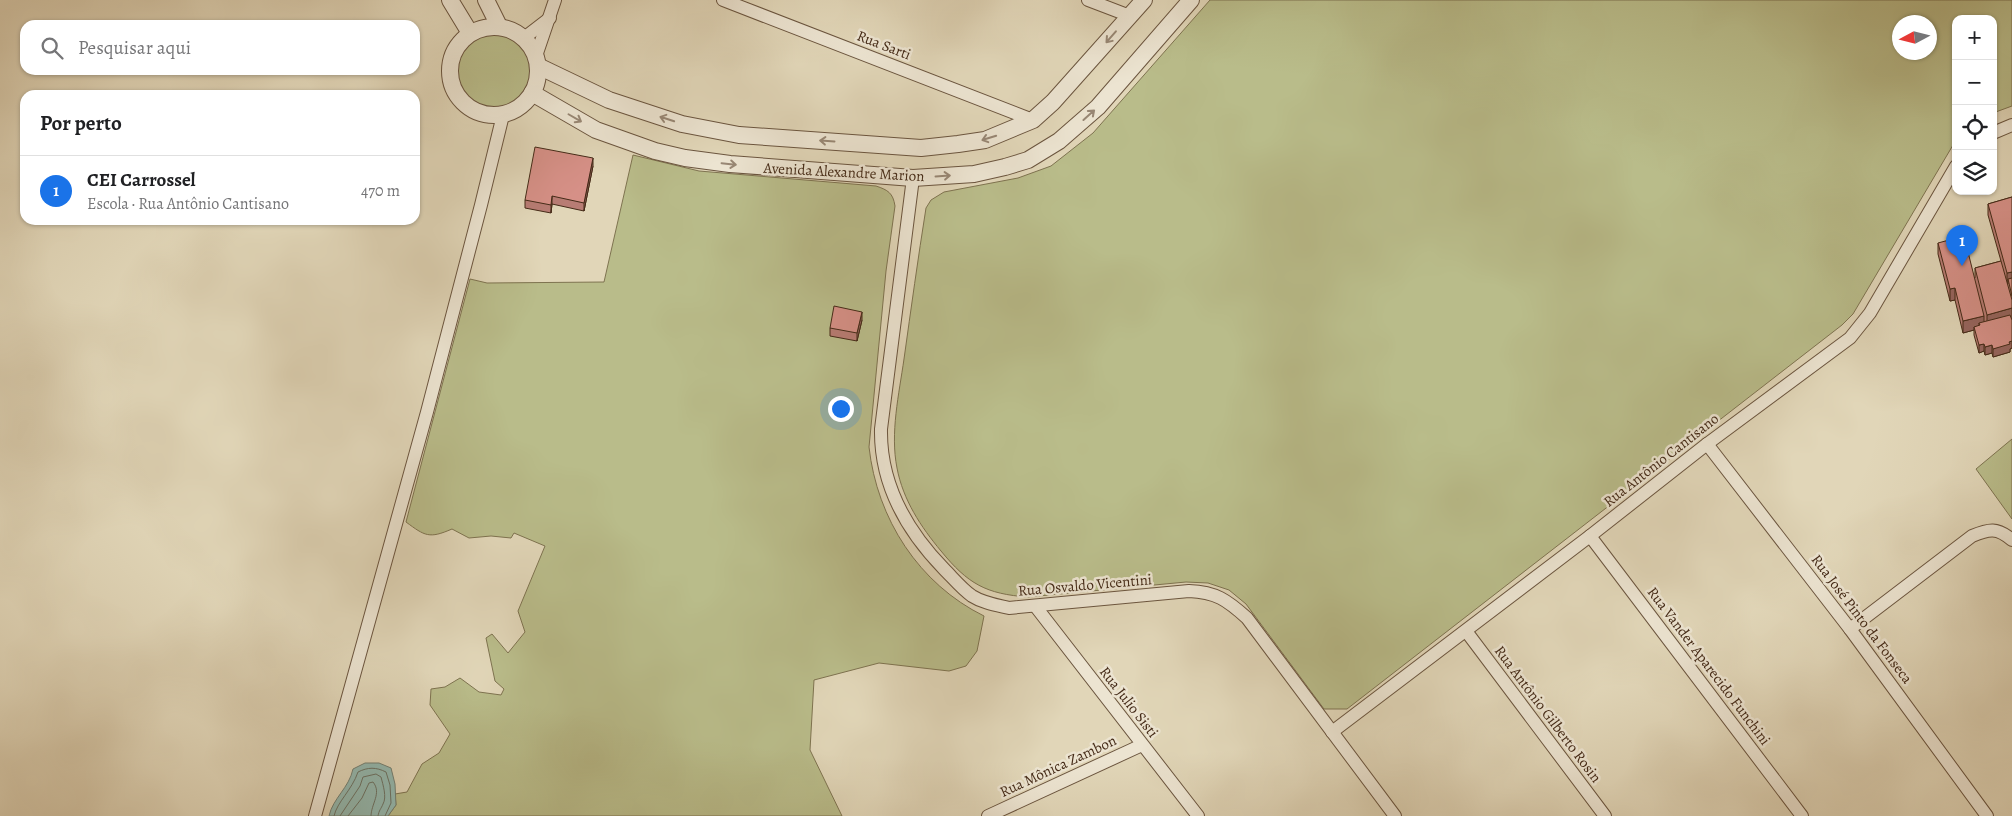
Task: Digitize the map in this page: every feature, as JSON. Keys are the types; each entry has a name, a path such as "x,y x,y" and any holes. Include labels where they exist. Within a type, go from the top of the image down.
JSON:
{"street":[{"path":"450,0 470,33"},
{"path":"486,0 499,26"},
{"path":"537,61 524,38 513,30 499,26 484,27 470,33 458,43 451,57 449,72 452,88 461,101 473,110 488,115 503,115 525,103 538,80 537,61 555,0"},
{"name":"Rua Sarti","path":"723,0 1033,120"},
{"path":"1088,0 1130,16"},
{"name":"Avenida Alexandre Marion","path":"537,61 609,100 682,124 739,134 921,148 985,140 1033,120 1053,102 1144,0"},
{"name":"Avenida Alexandre Marion","path":"532,93 596,130 655,151 685,158 730,164 913,178 974,174 1005,168 1028,160 1059,141 1098,107 1191,0"},
{"path":"524,38 550,18"},
{"path":"315,816 427,412 482,205 503,115"},
{"path":"1997,132 2012,126"},
{"name":"Rua Antônio Cantisano","path":"1332,732 1590,536 1707,444 1850,338 1870,313 1952,173"},
{"name":"Rua Osvaldo Vicentini","path":"913,178 880,449 885,474 906,523 926,550 972,596 988,604 1008,608 1036,607 1189,591 1207,592 1227,601 1247,618 1395,816"},
{"name":"Rua José Pinto da Fonseca","path":"1707,444 1850,629 1987,816"},
{"path":"1850,629 1972,536 1994,530 2003,532 2012,540"},
{"name":"Rua Vander Aparecido Funchini","path":"1590,536 1802,816"},
{"name":"Rua Julio Sisti","path":"1036,607 1198,816"},
{"name":"Rua Antônio Gilberto Rosin","path":"1466,631 1605,816"},
{"name":"Rua Mônica Zambon","path":"988,816 1142,745"}],"green space":[{"path":"1210,0 2012,0 2012,106 1997,112 1997,15 1952,15 1952,147 1853,314 1842,325 1347,709 1324,709 1246,604 1229,590 1208,583 1186,582 1028,597 1013,596 989,590 960,572 941,551 908,502 897,468 894,441 898,400 926,208 931,200 944,192 1018,178 1051,166 1093,133"},
{"path":"494,34 508,37 520,45 528,57 531,71 528,85 520,97 508,105 494,108 480,105 468,97 460,85 457,71 460,57 468,45 480,37"},
{"path":"633,155 699,171 876,186 891,195 895,206 886,271 869,447 874,474 881,499 892,524 905,546 921,567 961,603 984,616 977,651 966,666 949,671 879,663 814,680 810,750 842,816 388,816 396,805 395,794 407,792 422,764 439,753 450,734 430,705 431,689 445,687 460,678 479,692 501,695 504,689 495,681 486,638 492,634 508,653 525,632 518,611 545,546 514,533 511,538 491,536 469,538 452,529 432,535 423,533 406,522 470,279 487,283 604,282"},
{"path":"2012,439 2012,519 1976,469"}],"water":[{"path":"365,763 379,763 391,768 395,784 396,805 388,816 329,816 353,769"}],"building":[{"path":"535,147 593,158 584,203 552,196 551,205 525,200"},
{"path":"2012,197 2012,272 2007,273 1988,204"},
{"path":"1964,236 1984,316 1963,321 1955,288 1950,289 1938,243"},
{"path":"2001,261 2012,300 2012,308 1987,315 1975,268"},
{"path":"2012,278 2012,296 2008,279"},
{"path":"834,306 862,312 857,333 830,328"},
{"path":"2010,315 2012,320 2012,341 2009,342 2010,344 1993,349 1992,345 1985,347 1984,344 1979,345 1974,327 1980,325 1979,323"}],"place":[{"name":"CEI Carrossel","path":"1962,266"}]}
